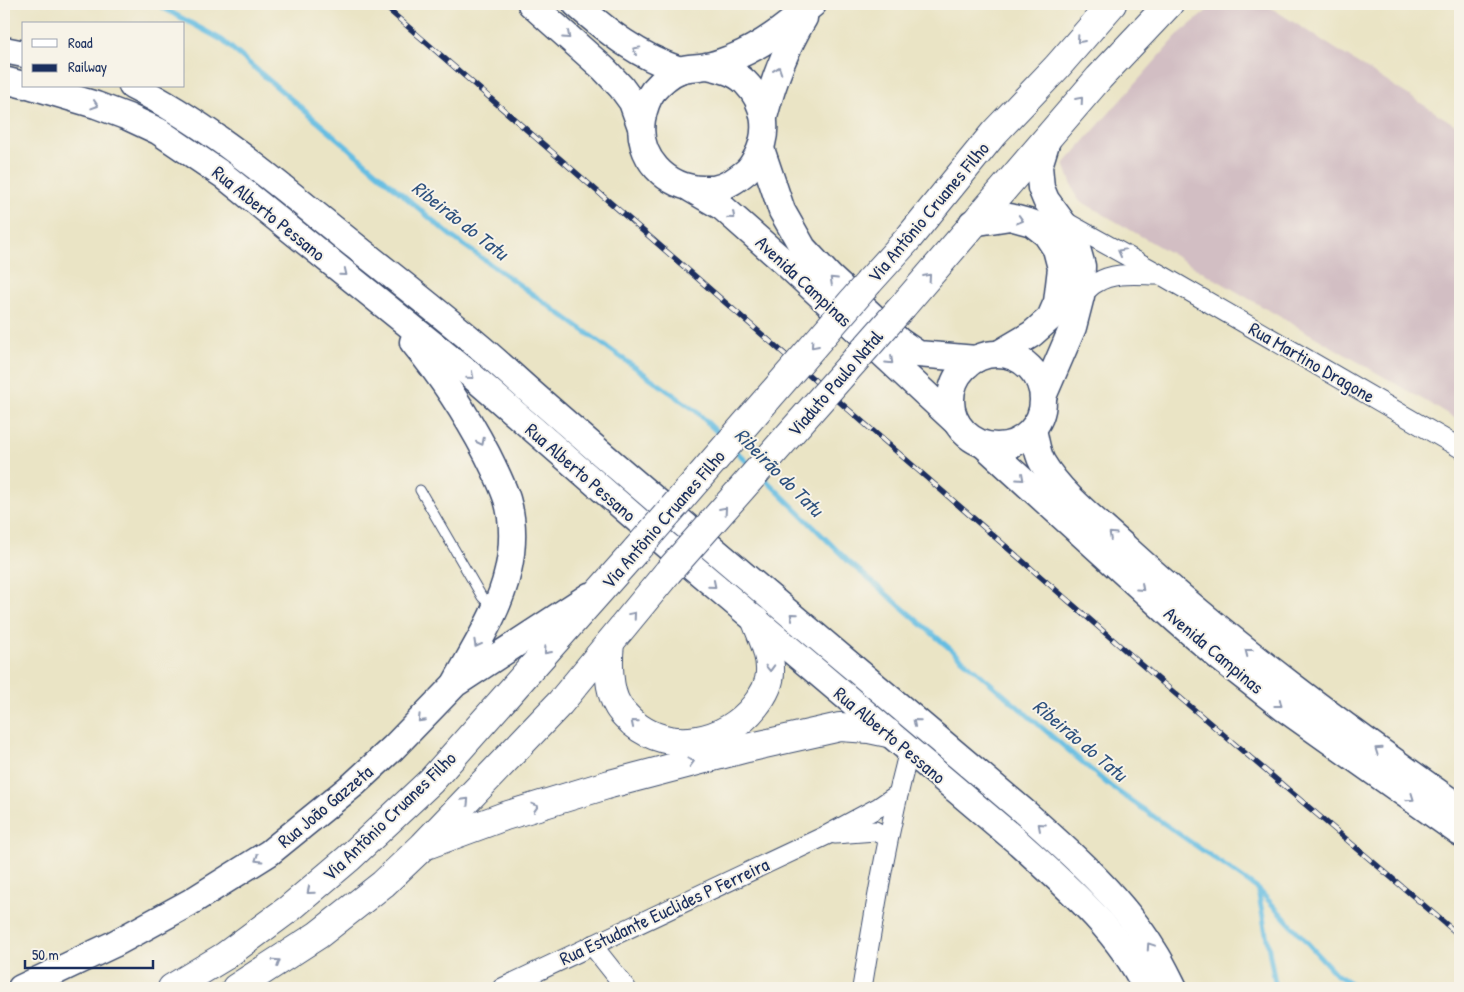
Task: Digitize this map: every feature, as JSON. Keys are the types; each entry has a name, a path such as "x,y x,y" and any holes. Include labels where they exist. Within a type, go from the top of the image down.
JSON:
{"main road":[{"path":"972,223 1099,78 1169,4"},
{"name":"Via Antônio Cruanes Filho","path":"172,988 225,956 290,908 349,858 430,781 637,549 869,282 908,240 994,133 1057,67 1110,5"},
{"name":"Viaduto Paulo Natal","path":"668,572 902,306 972,223"},
{"name":"Via Antônio Cruanes Filho","path":"236,988 318,935 384,884 560,703 668,572"},
{"path":"610,643 609,662 613,696 618,706 628,718 648,733 662,739 680,742 694,741 724,732 738,724 763,697 770,673 769,659 756,621"},
{"path":"422,846 505,816 610,784 747,748 840,727 869,729 888,733"}],"street":[{"path":"531,4 604,69 621,87 632,102 641,127 643,144 650,160 660,173 675,183 691,189 713,189 734,182 751,168 761,149 765,133 764,117 758,98 745,82 728,71 708,66"},
{"path":"576,4 628,46 661,64 680,70"},
{"path":"641,127 644,109 652,93 664,79 680,70 708,66 732,58 778,33 813,4"},
{"path":"764,117 782,59 813,4"},
{"path":"4,50 22,54"},
{"path":"4,80 22,84"},
{"name":"Rua Alberto Pessano","path":"39,88 96,105 158,131 223,175 472,376 649,530 1019,843 1085,906 1114,939 1146,988"},
{"name":"Rua Alberto Pessano","path":"136,88 194,121 229,147 299,200 453,325 668,511 1030,816 1115,898 1154,950 1174,988"},
{"name":"Rua Martino Dragone","path":"1044,394 1073,328 1081,296 1082,266 1074,238 1046,200 1041,188 1039,166 1048,137"},
{"name":"Avenida Campinas","path":"761,149 782,211 803,248 830,277 899,341 918,354 988,356"},
{"name":"Avenida Campinas","path":"691,189 722,207 956,422"},
{"path":"972,223 1010,217 1032,223 1046,234 1056,249 1061,268 1057,302 1050,318 1032,334 988,356 961,370 952,386 950,404 956,422 969,438 985,446 1011,445 1023,439 1033,430 1041,418 1044,394 1039,378 1029,366 1016,357 988,356"},
{"name":"Rua Martino Dragone","path":"1061,220 1163,276 1460,448"},
{"name":"Rua Martino Dragone","path":"1081,296 1094,284 1106,278 1124,274 1163,276"},
{"path":"381,303 451,391 495,470 507,500 512,524 512,546 508,572 502,592 485,629 455,684"},
{"name":"Avenida Campinas","path":"1033,430 1038,455 1062,489 1182,612 1220,658 1286,709 1460,833"},
{"name":"Avenida Campinas","path":"985,446 1182,612 1232,640 1360,738 1460,808"},
{"name":"Rua João Gazzeta","path":"21,988 123,939 190,902 268,853 354,784 393,748 455,684 604,586"},
{"path":"862,988 881,870 909,751"},
{"name":"Rua Estudante Euclides P Ferreira","path":"502,988 826,835 879,807 898,794"},
{"name":"Rua Estudante Euclides P Ferreira","path":"826,835 875,831 888,838"},
{"path":"592,945 626,988"}],"lane":[{"path":"420,490 482,597 494,609"}],"shaded area":[{"path":"1215,4 1265,4 1460,128 1460,421 1077,199 1064,164 1180,33"}],"waterway":[{"name":"Ribeirão do Tatu","path":"156,4 222,40 451,236 695,410 723,438"},
{"name":"Ribeirão do Tatu","path":"734,449 751,466"},
{"name":"Ribeirão do Tatu","path":"763,477 849,562 1110,786 1258,889 1337,975 1358,988"},
{"path":"1258,890 1276,988"}],"railway":[{"path":"382,4 1164,684 1460,936"}]}
